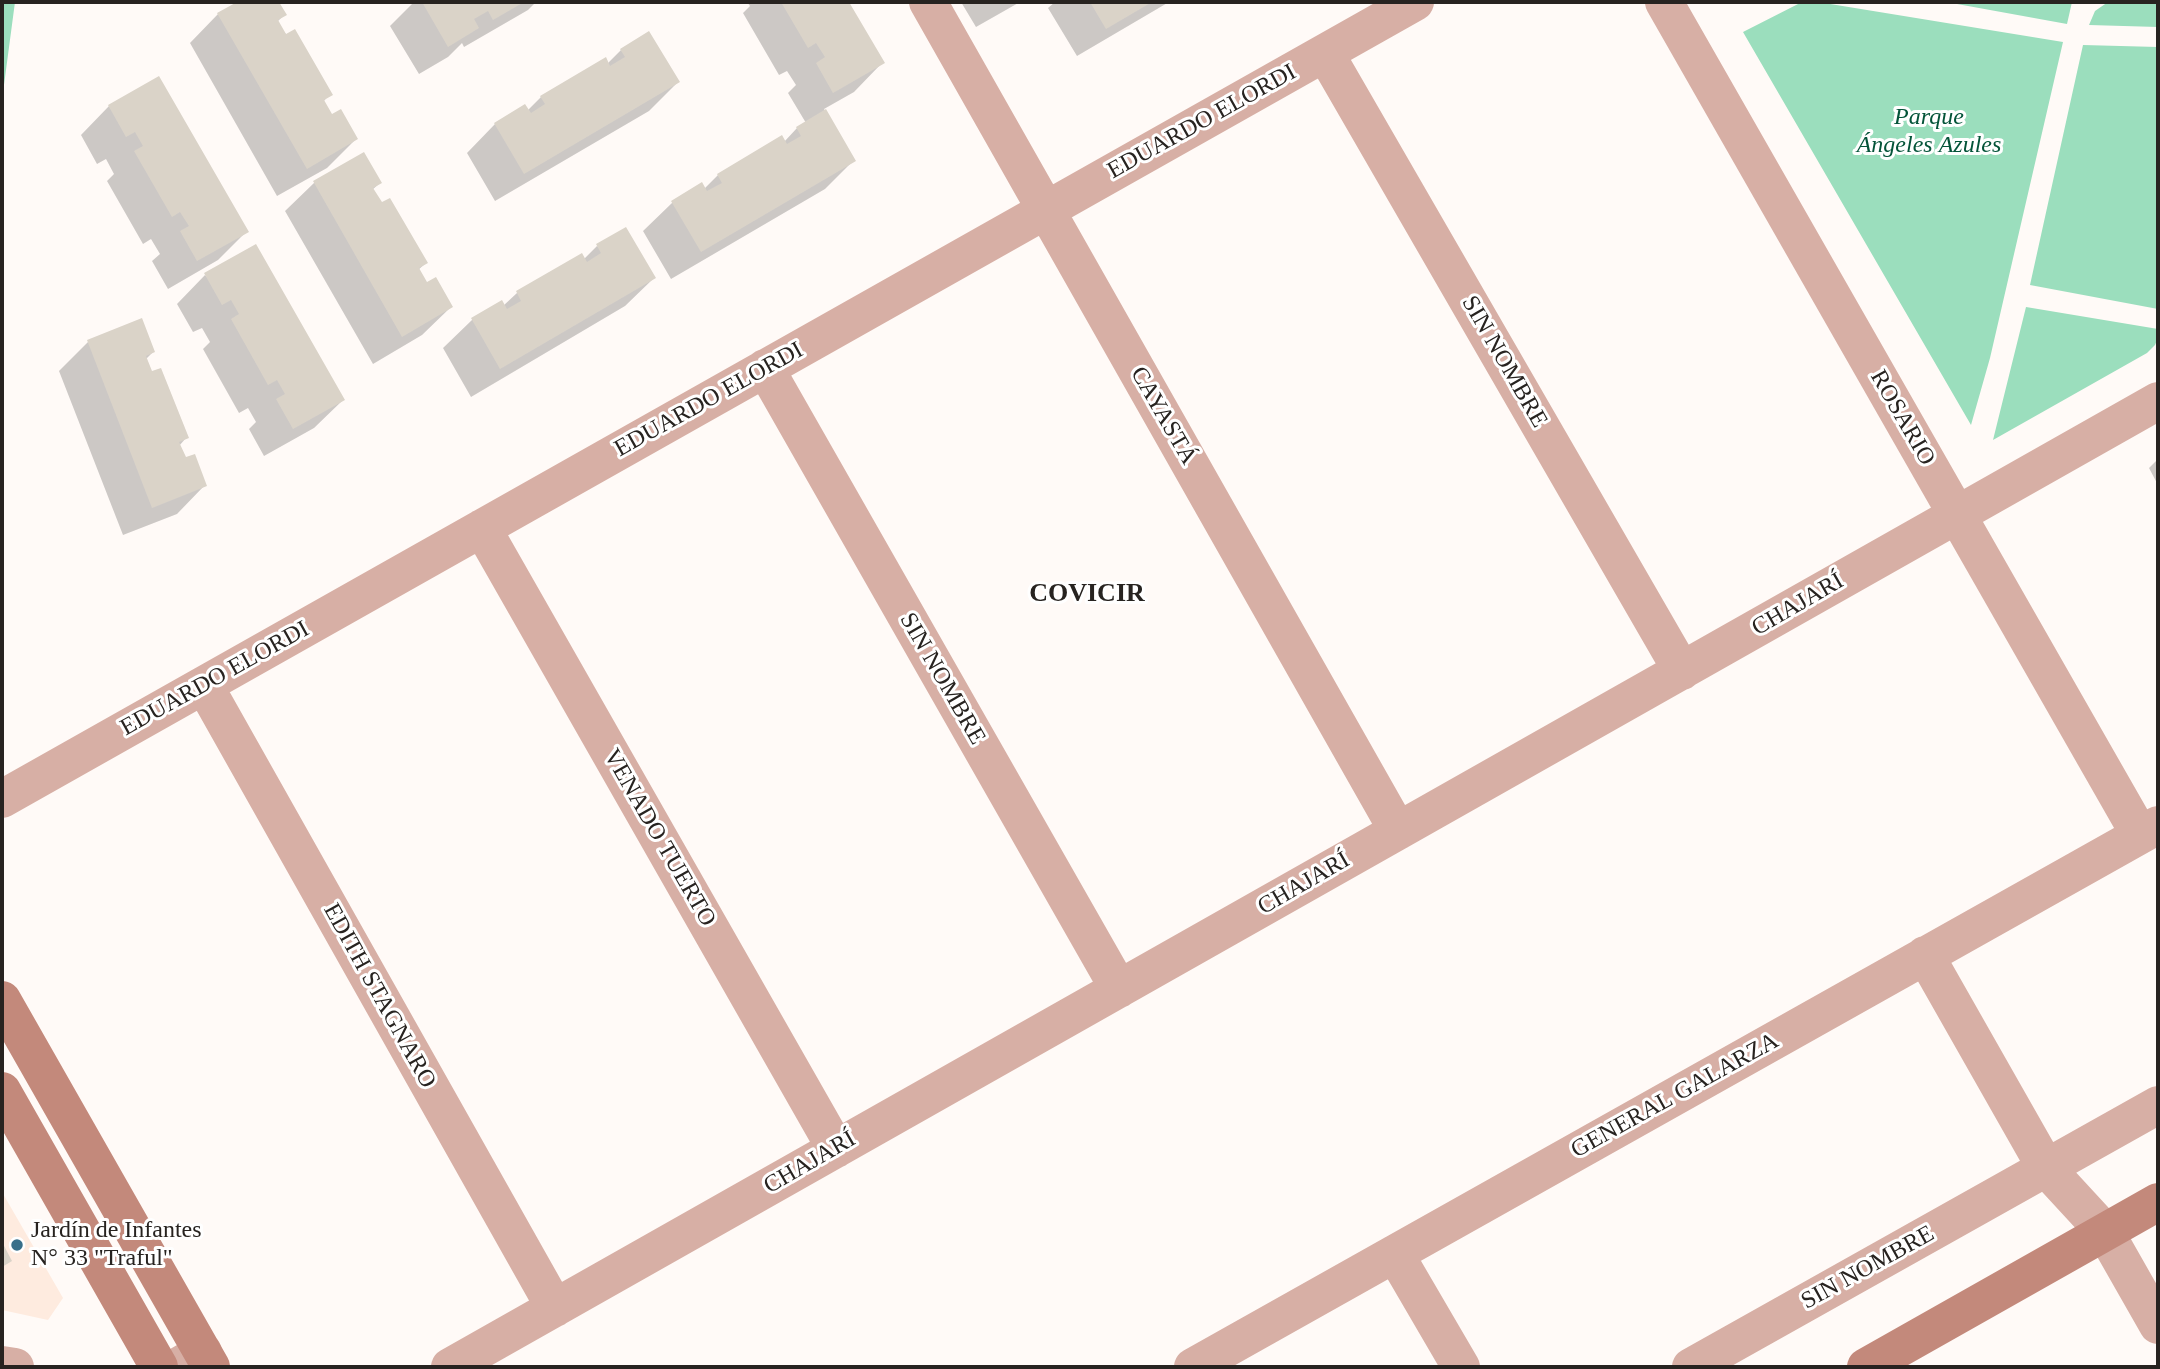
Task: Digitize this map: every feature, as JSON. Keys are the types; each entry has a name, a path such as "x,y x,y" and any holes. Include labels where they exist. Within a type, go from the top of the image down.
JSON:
{"main road":[{"path":"2,1000 197,1362"},
{"path":"2,1091 159,1367"},
{"path":"1866,1367 2158,1202"}],"street":[{"name":"CAYASTÁ","path":"928,2 1398,831"},
{"name":"EDUARDO ELORDI","path":"2,799 1415,2"},
{"name":"ROSARIO","path":"1664,2 1957,515 2149,830"},
{"name":"SIN NOMBRE","path":"1325,52 1682,671"},
{"name":"SIN NOMBRE","path":"765,368 1119,989"},
{"name":"CHAJARÍ","path":"450,1367 2158,401"},
{"name":"VENADO TUERTO","path":"482,528 836,1149"},
{"name":"EDITH STAGNARO","path":"204,685 555,1308"},
{"name":"GENERAL GALARZA","path":"1193,1367 2149,830"},
{"path":"1925,955 2046,1168 2105,1232 2158,1325"},
{"name":"SIN NOMBRE","path":"1691,1367 2158,1105"},
{"path":"1395,1254 1461,1367"},
{"path":"2,1365 15,1367"}],"shaded area":[{"name":"Jardín de Infantes N° 33 \"Traful\"","path":"2,1192 63,1298 48,1320 2,1310"}],"green space":[{"path":"2,2 15,2 2,100"},
{"name":"Parque Ángeles Azules","path":"1802,2 1818,2 2063,42 1990,358 1971,425 1743,32"},
{"path":"1946,2 2072,2 2067,24"},
{"path":"2108,2 2158,2 2158,27 2089,25 2095,11"},
{"path":"2083,45 2158,47 2158,309 2030,285"},
{"path":"2026,307 2158,329 2158,338 2147,353 1993,440"}],"building":[{"path":"237,2 279,2 287,15 278,20 286,34 295,29 333,95 324,100 332,114 341,109 358,139 307,169 217,13"},
{"path":"422,2 524,2 493,20 488,11 474,19 479,28 448,47"},
{"path":"781,2 849,2 885,63 833,93 816,63 825,57 816,43 808,48"},
{"path":"1090,2 1152,2 1106,29"},
{"path":"649,31 680,82 524,174 494,123 525,104 531,113 545,104 540,96 606,57 610,66 625,57 620,49"},
{"path":"159,76 249,232 197,261 180,231 189,226 180,212 172,217 134,151 143,146 135,132 126,137 108,105"},
{"path":"826,109 856,161 701,252 671,201 702,182 707,191 722,183 717,174 782,135 787,144 801,136 796,127"},
{"path":"364,152 382,183 373,188 382,202 390,198 428,263 419,268 427,282 436,277 453,307 402,337 313,181"},
{"path":"626,227 656,278 500,369 471,318 502,300 507,309 521,301 516,291 582,253 587,262 601,253 596,244"},
{"path":"256,244 345,400 293,429 276,399 285,394 277,380 268,385 231,319 239,314 231,300 222,305 204,273"},
{"path":"142,318 155,352 146,356 152,371 161,368 189,438 179,442 186,457 195,454 207,486 152,508 87,340"},
{"path":"2,1242 12,1261 2,1267"}],"place":[{"name":"Jardín de Infantes N° 33 \"Traful\"","path":"17,1245"}],"district":[{"name":"COVICIR","path":"1087,594"}]}
